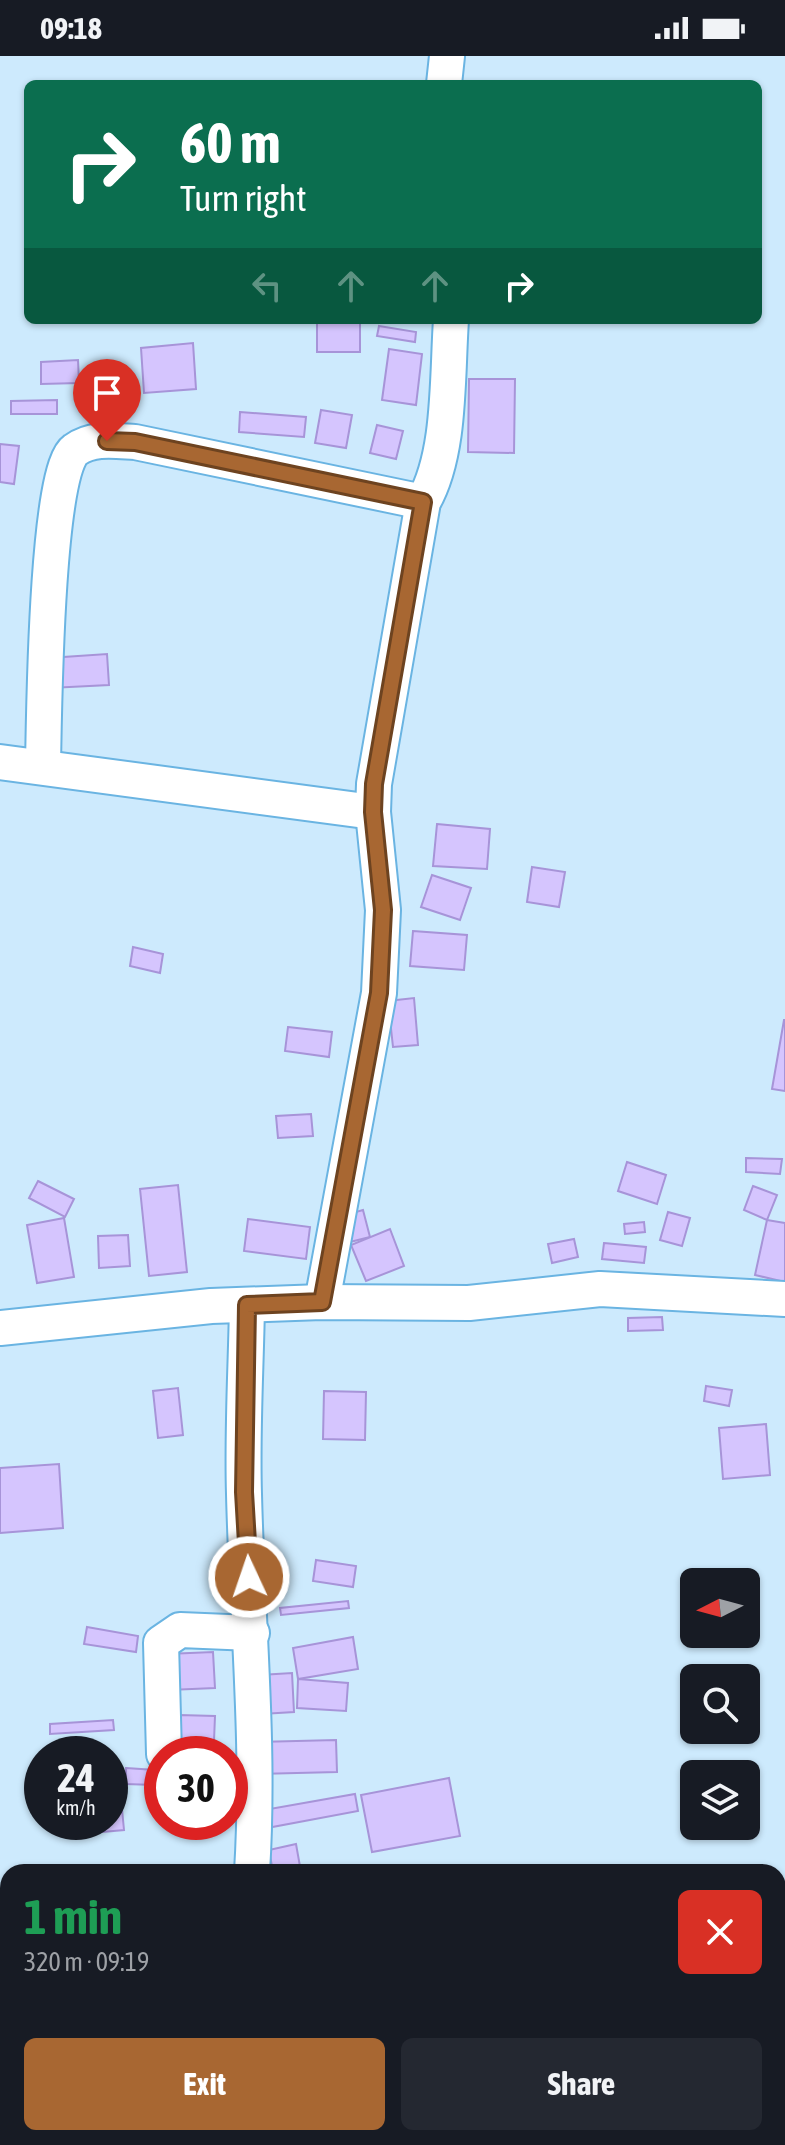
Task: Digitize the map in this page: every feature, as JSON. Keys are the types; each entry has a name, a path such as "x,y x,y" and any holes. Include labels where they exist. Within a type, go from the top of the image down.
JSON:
{"street":[{"path":"444,80 447,56"},
{"path":"322,1302 379,993 383,910 373,812 374,784 423,502 434,484 440,458 451,324"},
{"path":"43,765 45,625 63,474 74,450 90,442 135,442 423,502"},
{"path":"0,762 43,765 373,812"},
{"path":"0,1328 247,1305 469,1303 600,1289 785,1299"},
{"path":"247,1305 244,1492 252,1633 247,1736"},
{"path":"164,1736 161,1643 180,1630 252,1633"},
{"path":"247,1840 251,1864"}],"building":[{"path":"317,324 360,324 360,352 317,352"},
{"path":"379,326 416,332 415,342 377,336"},
{"path":"193,343 196,389 144,393 141,348"},
{"path":"389,349 422,354 416,405 382,400"},
{"path":"78,360 79,383 41,384 41,362"},
{"path":"469,379 515,379 514,453 468,452"},
{"path":"57,400 57,414 11,414 11,401"},
{"path":"321,410 352,415 346,448 315,443"},
{"path":"240,412 306,417 304,437 239,432"},
{"path":"377,425 403,431 396,459 370,453"},
{"path":"0,444 19,446 14,484 0,482"},
{"path":"107,654 109,685 50,688 49,658"},
{"path":"437,824 490,829 487,869 433,866"},
{"path":"532,867 565,872 559,907 527,902"},
{"path":"432,875 471,888 460,920 421,907"},
{"path":"413,931 467,935 464,970 410,966"},
{"path":"133,947 163,954 160,973 130,966"},
{"path":"414,998 418,1045 393,1047 388,1001"},
{"path":"785,1020 785,1091 772,1089"},
{"path":"288,1027 332,1032 329,1057 285,1051"},
{"path":"311,1114 313,1136 278,1138 276,1116"},
{"path":"746,1158 782,1159 780,1174 746,1172"},
{"path":"627,1162 666,1175 657,1204 618,1191"},
{"path":"38,1181 74,1199 65,1217 29,1198"},
{"path":"178,1185 187,1272 149,1276 140,1189"},
{"path":"753,1186 777,1195 767,1220 744,1210"},
{"path":"363,1210 370,1237 346,1243 338,1217"},
{"path":"668,1212 690,1218 682,1246 660,1240"},
{"path":"64,1218 74,1277 37,1283 27,1225"},
{"path":"248,1219 310,1227 306,1259 244,1251"},
{"path":"767,1220 785,1223 785,1282 755,1275"},
{"path":"644,1222 645,1232 625,1234 624,1224"},
{"path":"390,1229 404,1266 366,1281 351,1245"},
{"path":"128,1235 130,1266 99,1268 98,1236"},
{"path":"574,1239 578,1257 552,1263 548,1244"},
{"path":"604,1243 646,1247 644,1263 602,1259"},
{"path":"662,1317 663,1330 628,1331 628,1318"},
{"path":"706,1386 732,1390 729,1406 704,1401"},
{"path":"178,1388 183,1435 158,1438 153,1391"},
{"path":"324,1391 366,1392 365,1440 323,1439"},
{"path":"766,1424 770,1475 723,1479 719,1428"},
{"path":"59,1464 63,1528 0,1533 0,1468"},
{"path":"316,1560 356,1566 353,1587 313,1581"},
{"path":"348,1601 349,1608 281,1615 280,1608"},
{"path":"87,1627 138,1636 136,1652 84,1644"},
{"path":"353,1637 358,1669 298,1679 293,1648"},
{"path":"213,1652 215,1688 169,1690 167,1654"},
{"path":"292,1673 294,1712 262,1714 260,1675"},
{"path":"298,1679 348,1683 346,1711 297,1708"},
{"path":"179,1715 215,1716 214,1736 178,1736"},
{"path":"113,1720 114,1730 50,1734 50,1724"},
{"path":"336,1740 337,1772 257,1774 257,1742"},
{"path":"128,1768 144,1769 144,1785 128,1784"},
{"path":"449,1778 460,1836 372,1852 361,1795"},
{"path":"355,1794 358,1811 267,1828 264,1810"},
{"path":"296,1844 300,1864 272,1864 269,1850"}],"route":[{"path":"107,441 135,442 423,502 374,784 373,812 383,910 379,993 322,1302 247,1305 244,1492 249,1577"}]}
